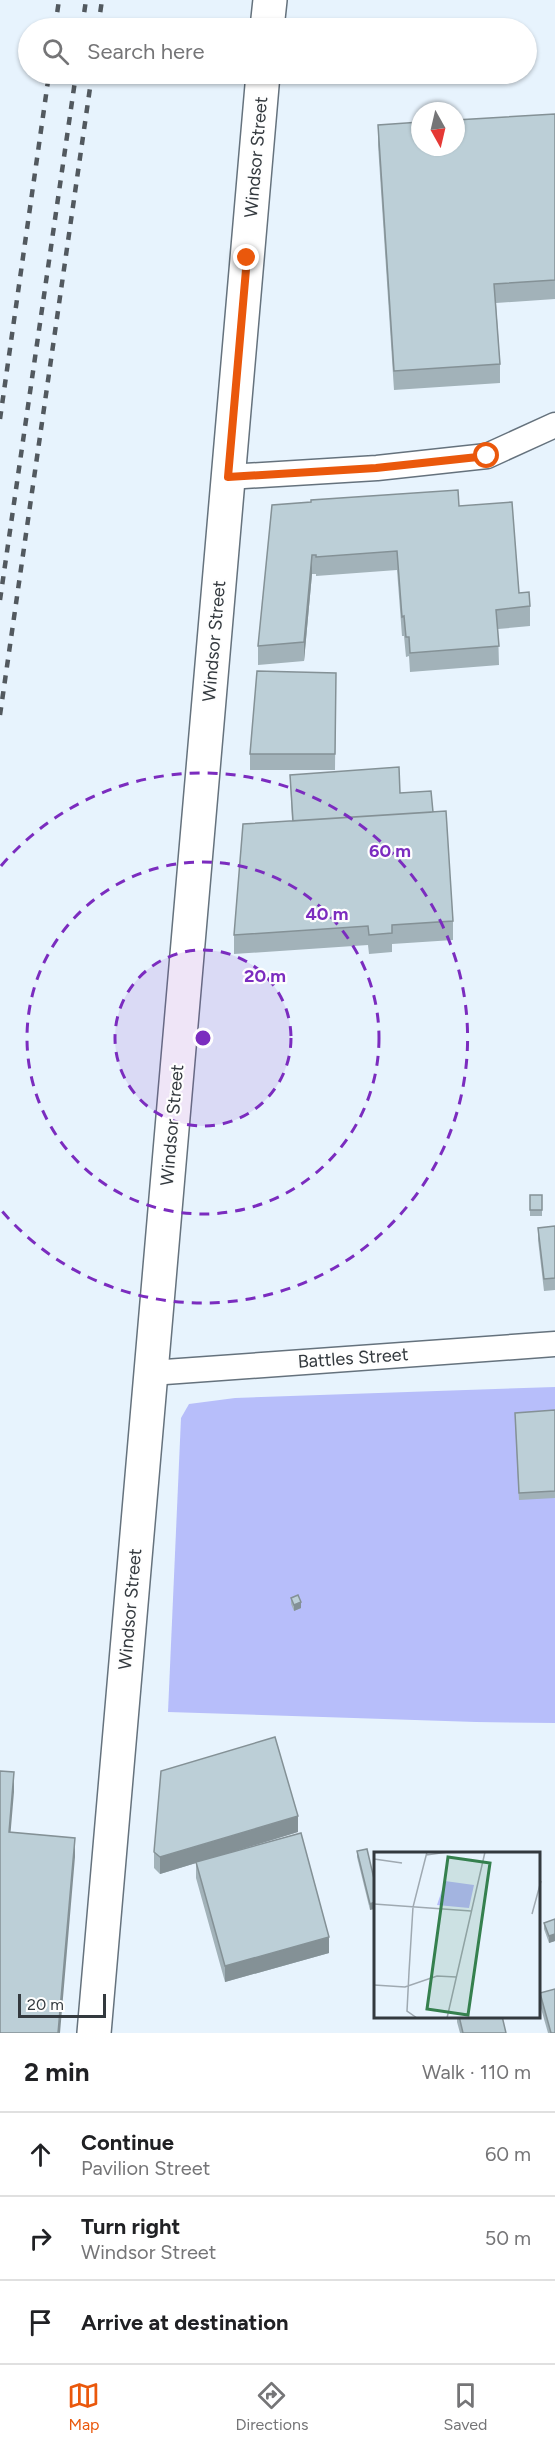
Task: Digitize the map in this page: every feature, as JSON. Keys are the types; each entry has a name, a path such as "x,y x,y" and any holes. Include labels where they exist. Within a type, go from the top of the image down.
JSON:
{"main road":[{"path":"268,18 270,0"},
{"name":"Windsor Street","path":"94,2033 262,84"}],"street":[{"path":"228,477 376,468 487,456 555,425"},
{"name":"Battles Street","path":"151,1373 555,1344"}],"shaded area":[{"path":"555,1387 555,1723 168,1712 181,1418 189,1404 235,1398"}],"building":[{"path":"555,114 555,280 494,284 500,364 394,371 378,125 411,123 411,156 465,156 465,119"},
{"path":"458,490 459,506 512,502 519,593 529,592 530,606 496,610 499,646 410,653 409,637 406,637 404,616 402,617 397,551 316,557 312,555 304,642 258,646 272,505 311,502 311,500"},
{"path":"257,671 336,673 335,754 250,754"},
{"path":"399,767 400,793 431,791 433,812 293,821 290,775"},
{"path":"446,811 453,921 392,925 392,933 369,935 368,926 234,935 243,824"},
{"path":"530,1195 542,1195 542,1210 530,1210"},
{"path":"555,1226 555,1278 544,1279 538,1228"},
{"path":"555,1410 555,1491 519,1493 515,1413"},
{"path":"298,1595 301,1602 294,1605 291,1598"},
{"path":"275,1737 298,1816 160,1857 154,1852 161,1771"},
{"path":"0,1771 14,1772 9,1832 75,1838 58,2033 0,2033"},
{"path":"301,1833 329,1937 225,1966 196,1862"},
{"path":"367,1849 374,1879 374,1902 370,1904 357,1851"},
{"path":"555,1919 555,1934 549,1936 544,1923"},
{"path":"555,1989 555,2033 551,2033 540,1993"},
{"path":"459,2018 502,2018 506,2033 463,2033"}],"railway":[{"path":"56,18 59,0"},
{"path":"83,18 86,0"},
{"path":"99,18 102,0"},
{"path":"0,419 48,84"},
{"path":"0,600 75,84"},
{"path":"0,715 91,84"}],"route":[{"path":"247,258 228,477 376,468 487,456"}]}
